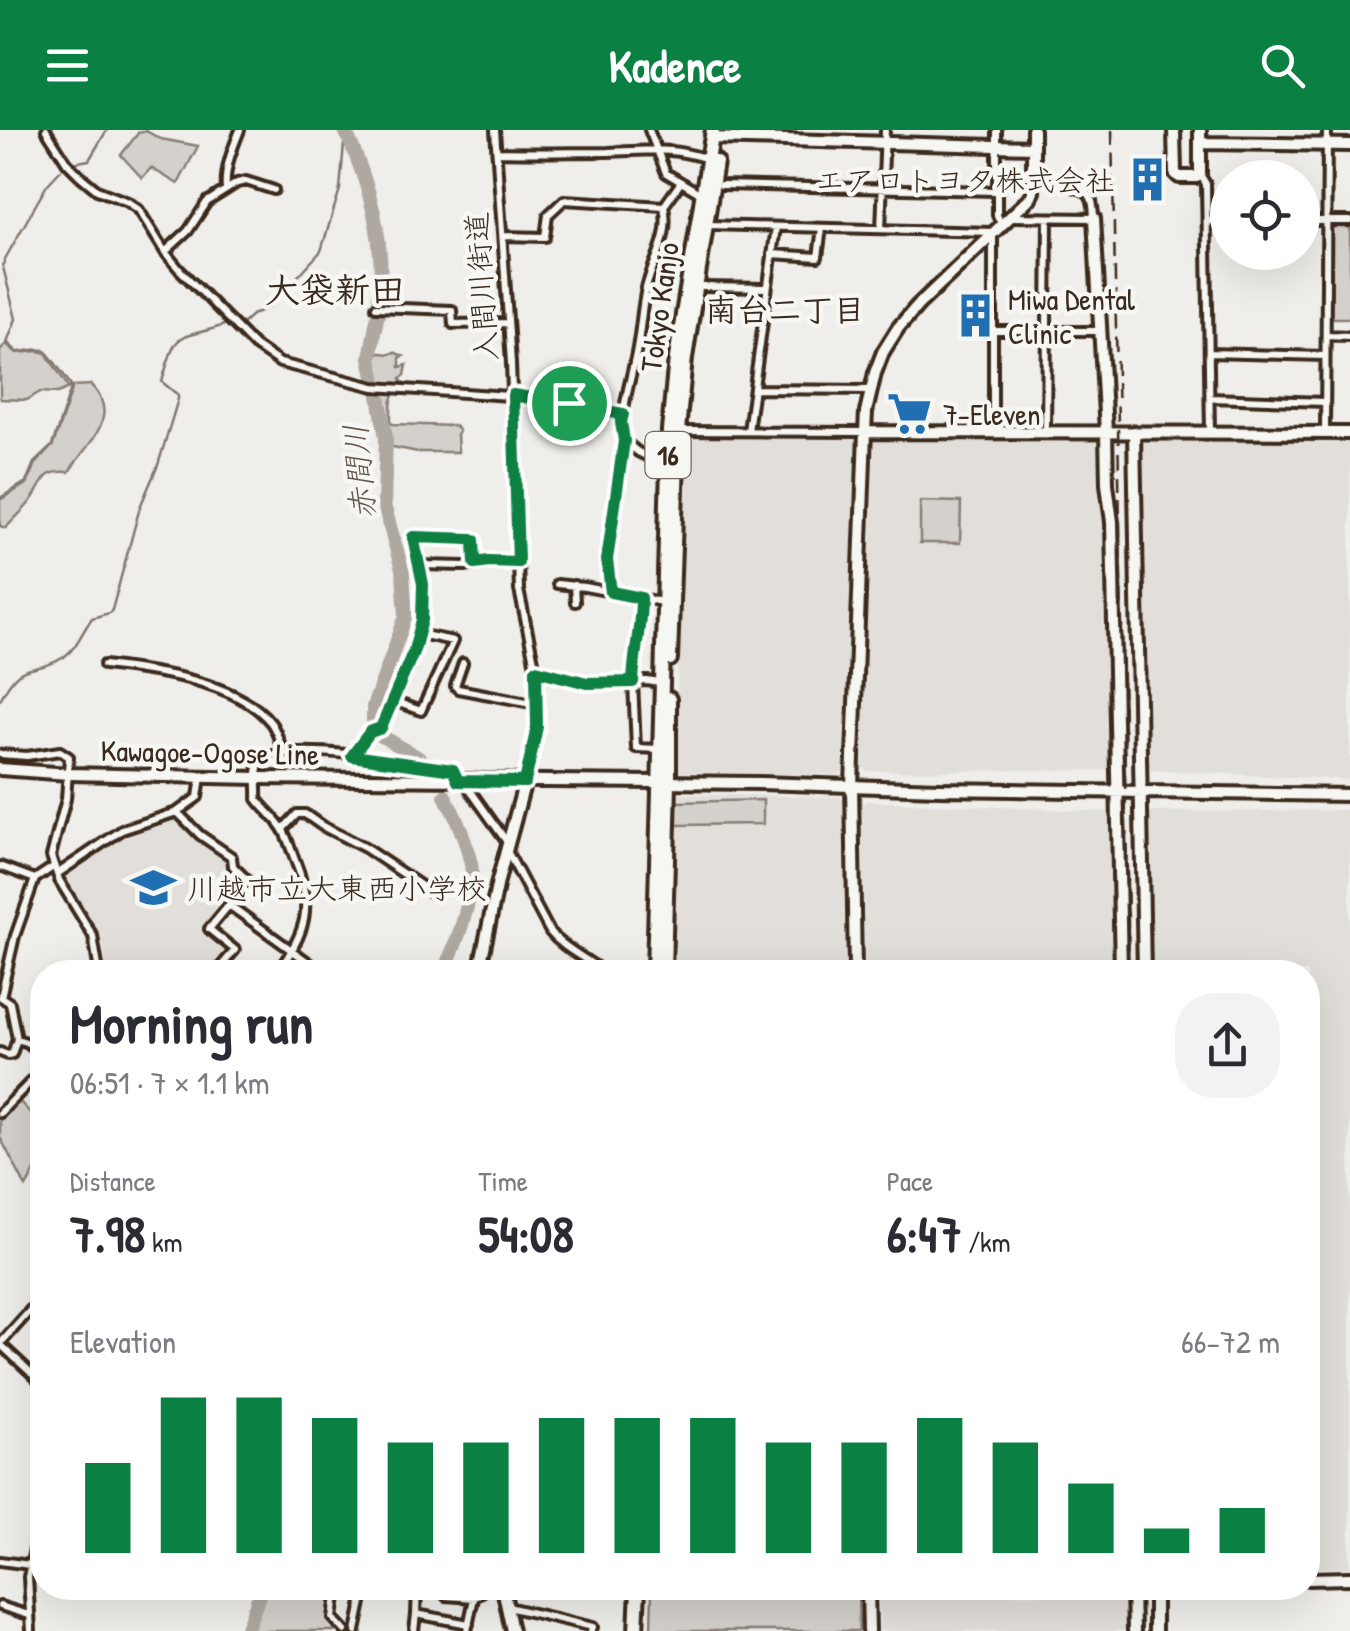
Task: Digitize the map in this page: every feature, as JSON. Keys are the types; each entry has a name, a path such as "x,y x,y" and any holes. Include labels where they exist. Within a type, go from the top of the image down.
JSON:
{"highway":[{"name":"Tokyo Kanjo","path":"664,960 664,784 660,749 668,467 674,376 702,194 716,134"},
{"name":"Tokyo Kanjo","path":"655,960 678,432 716,134"},
{"path":"636,1631 637,1600"},
{"path":"644,1631 645,1600"}],"street":[{"path":"46,130 80,176 98,190 140,210 165,252 247,339 280,362 374,388 513,395 623,414"},
{"path":"226,190 229,158 240,130"},
{"name":"入間川街道","path":"481,960 537,727 536,670 524,621 518,562 513,395 495,130"},
{"path":"649,130 666,173 702,194"},
{"path":"993,432 992,330 1001,225 997,215 997,130"},
{"path":"854,960 852,786 865,432 870,390 883,352 898,328 1032,195 1033,130"},
{"path":"1174,130 1176,175 1200,174"},
{"path":"1200,130 1200,174 1206,184 1210,433"},
{"path":"1275,130 1275,144"},
{"path":"1325,432 1328,130"},
{"path":"716,134 885,136 1033,146"},
{"path":"881,229 885,136"},
{"path":"1200,143 1350,145"},
{"path":"498,152 656,149 682,151 708,160"},
{"path":"1056,180 1090,194 1093,200 1112,522 1121,960"},
{"path":"165,252 188,231 207,202 236,183 246,181 274,190"},
{"path":"611,592 607,560 624,441 621,422 646,286 665,240 664,206 681,182"},
{"path":"721,185 996,191"},
{"path":"503,236 545,237 548,215 564,200 664,206"},
{"path":"1046,432 1048,218"},
{"path":"706,225 881,229 1094,218"},
{"path":"1320,220 1350,221"},
{"path":"748,431 776,227"},
{"path":"772,254 818,256 822,228"},
{"path":"703,287 768,288"},
{"path":"376,306 452,310 453,324 508,323"},
{"path":"992,330 1099,330"},
{"path":"1326,336 1350,336"},
{"path":"1210,353 1326,356"},
{"path":"755,389 870,390"},
{"path":"1210,398 1325,402"},
{"path":"678,432 1350,433"},
{"path":"1134,432 1144,960"},
{"path":"624,441 668,467"},
{"path":"352,756 370,732 381,728 419,634 424,593 413,537 474,540 475,563"},
{"path":"420,565 518,562"},
{"path":"557,584 664,602"},
{"path":"574,585 574,602"},
{"path":"641,598 641,624 634,651 636,748 660,749"},
{"path":"393,701 421,711 452,641 419,634"},
{"path":"463,663 455,686 458,689 537,704"},
{"path":"104,665 187,677 238,698 272,724 283,752"},
{"path":"536,670 587,683 661,684"},
{"path":"0,754 28,756 60,750 69,756 66,799 51,849 55,871 68,898 93,936 97,960"},
{"path":"286,960 305,916 306,894 283,830 258,799 258,767 263,760 283,752 301,750 453,770 507,847 550,932 559,943 588,960"},
{"name":"Kawagoe-Ogose Line","path":"0,769 201,777 1350,795"},
{"path":"0,866 36,879 55,871 122,830 178,812 198,797 201,777"},
{"path":"178,812 200,835 232,858 233,866 246,878 230,905 209,928 235,950 226,960"},
{"path":"283,830 298,814 305,814 432,893"},
{"path":"0,1052 12,1054 16,1038 10,1003 1,998 15,936 36,879"},
{"path":"230,905 303,960"},
{"path":"16,1038 30,1045"},
{"path":"0,1113 30,1082"},
{"path":"30,1310 0,1344 30,1372"},
{"path":"0,1560 30,1565 31,1631"},
{"path":"1320,1579 1350,1578"},
{"path":"336,1600 334,1618 346,1631"},
{"path":"356,1631 363,1600"},
{"path":"414,1631 417,1600"},
{"path":"416,1614 468,1628 474,1600"},
{"path":"505,1600 512,1631"},
{"path":"868,1600 868,1631"},
{"path":"1133,1600 1134,1631"},
{"path":"1155,1600 1156,1631"},
{"path":"0,1606 29,1615"},
{"path":"506,1607 593,1627 592,1631"}],"shaded area":[{"path":"146,131 161,139 198,146 178,184 151,168 142,178 121,155 139,132"},
{"path":"1331,227 1350,227 1350,318 1331,318"},
{"path":"6,344 17,353 46,353 69,388 58,393 40,392 27,400 0,399 0,350"},
{"path":"370,352 394,352 403,356 400,367 407,365 401,378 406,383 392,400 391,422 455,426 459,431 458,452 418,452 384,442 386,426 380,397 366,359"},
{"path":"91,385 103,408 103,419 92,441 69,472 49,475 6,528 0,526 0,500 28,483 34,465 53,445 73,386"},
{"path":"685,437 856,437 843,771 839,775 675,770"},
{"path":"875,437 1101,440 1107,514 1112,765 1108,770 867,771 862,767"},
{"path":"1140,438 1350,439 1350,780 1144,768"},
{"path":"920,501 961,502 960,543 920,543"},
{"path":"678,794 843,800 845,960 669,960 673,798"},
{"path":"763,800 763,824 677,825 677,802"},
{"path":"866,801 1110,812 1116,960 865,960 862,806"},
{"path":"1350,810 1350,1568 1320,1568 1320,960 1148,960 1149,812"},
{"name":"川越市立大東西小学校","path":"178,816 229,859 243,878 206,928 230,949 224,960 105,960 93,922 64,880 65,875 125,834"},
{"path":"20,1102 30,1112 30,1180 26,1187 0,1137 0,1120"},
{"path":"260,1600 332,1600 329,1621 336,1631 249,1631"},
{"path":"652,1600 858,1600 859,1631 651,1631"},
{"path":"879,1600 1125,1600 1125,1631 880,1631"}],"waterway":[{"path":"73,163 89,160 107,130"},
{"name":"赤間川","path":"345,130 374,214 380,257 379,301"},
{"path":"241,325 271,306 321,251 340,189 344,144"},
{"path":"0,498 26,482 34,463 52,446 71,388 44,350 17,352 7,342 16,319 3,267 47,185 61,170"},
{"name":"赤間川","path":"375,329 379,309"},
{"path":"0,700 15,677 64,657 92,618 112,610 140,507 158,465 178,399 162,382 171,352 181,339 224,325"},
{"name":"赤間川","path":"374,335 370,358 375,381"},
{"name":"赤間川","path":"373,724 373,707 406,616 403,573 384,505 386,438 378,389"},
{"name":"赤間川","path":"375,732 419,758"},
{"name":"赤間川","path":"445,796 457,820 472,875 464,919 448,960"},
{"name":"赤間川","path":"246,1631 258,1600"}],"railway":[{"path":"1112,130 1129,960"},
{"path":"1140,1600 1141,1631"}],"place":[{"name":"エアロトヨタ株式会社","path":"1148,180"},
{"name":"Miwa Dental Clinic","path":"975,316"},
{"name":"7-Eleven","path":"910,414"},
{"name":"川越市立大東西小学校","path":"154,888"}],"district":[{"name":"大袋新田","path":"335,289"},
{"name":"南台二丁目","path":"785,309"}],"route":[{"path":"513,395 569,403 623,414 624,441 607,560 611,592 641,598 633,682 587,683 536,670 537,727 525,782 458,781 453,770 352,756 373,729 381,728 419,634 423,584 413,537 472,539 475,563 518,562 513,395"}]}
